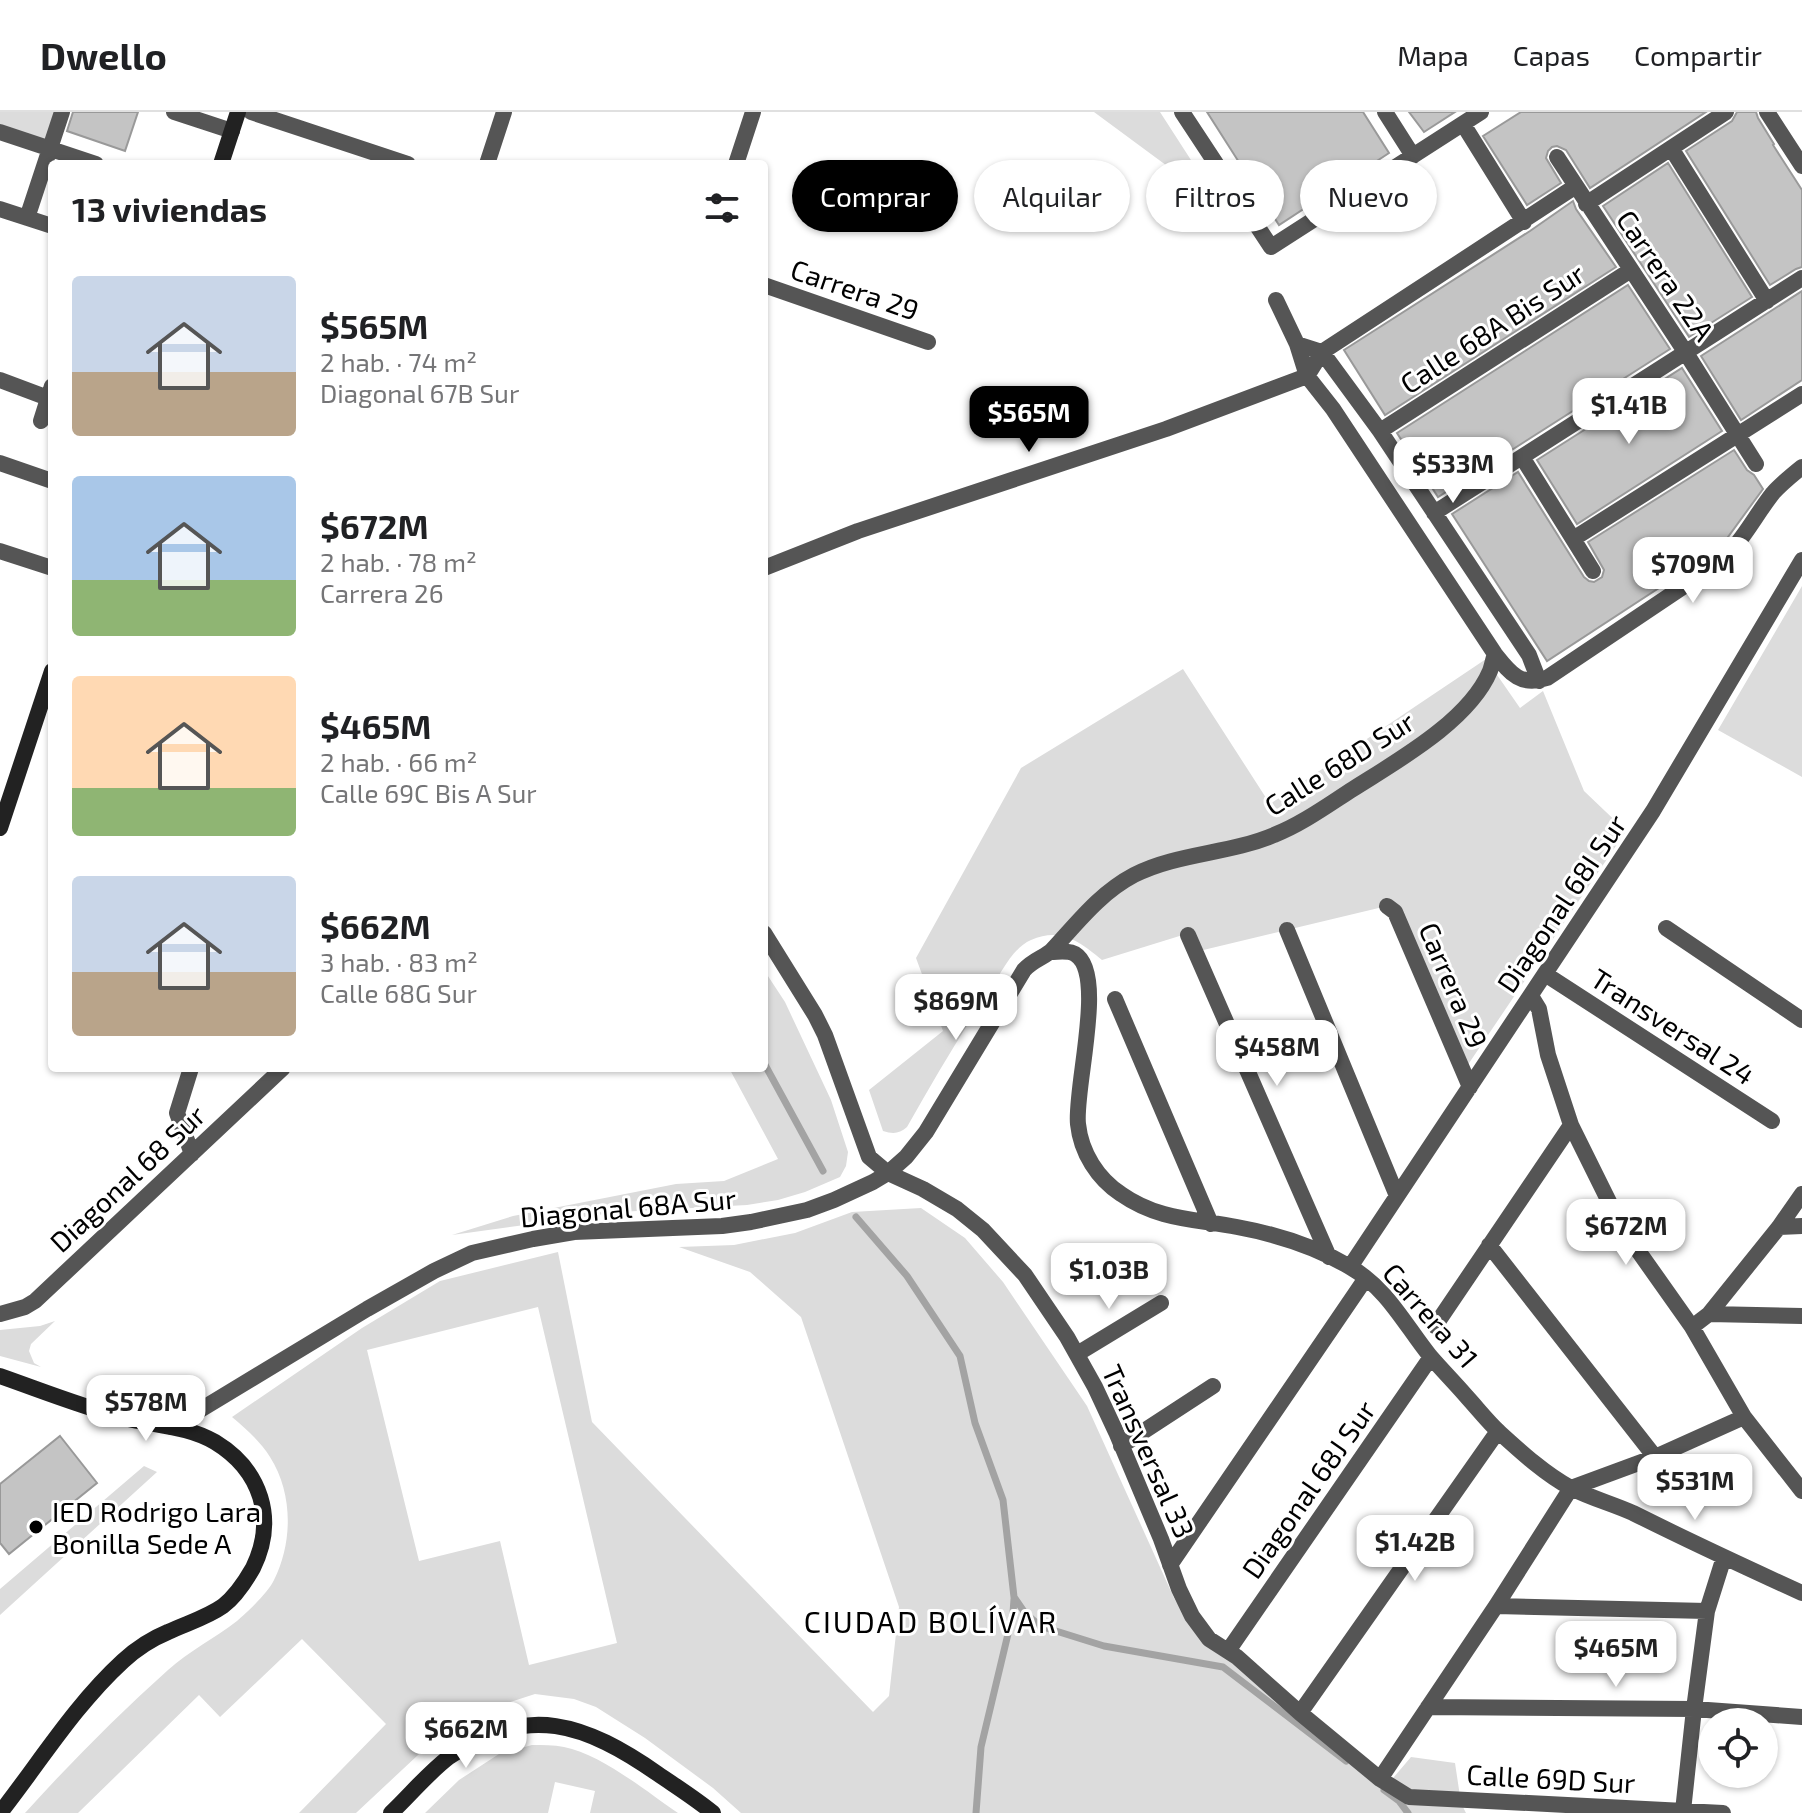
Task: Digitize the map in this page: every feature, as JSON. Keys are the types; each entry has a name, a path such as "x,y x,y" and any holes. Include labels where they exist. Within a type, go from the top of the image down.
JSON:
{"street":[{"path":"27,218 62,112"},
{"path":"174,112 232,131"},
{"path":"222,160 238,112"},
{"path":"251,112 396,160"},
{"path":"488,160 504,112"},
{"path":"737,160 753,112"},
{"path":"1182,112 1271,247 1481,112"},
{"path":"1385,112 1413,156"},
{"path":"1586,204 1726,112"},
{"path":"1767,112 1795,139 1802,166"},
{"path":"1463,124 1524,222"},
{"path":"0,132 84,160"},
{"path":"1671,148 1767,301"},
{"name":"Carrera 22A","path":"1557,157 1756,464"},
{"path":"768,566 858,531 1166,429 1307,376 1322,352 1576,186"},
{"path":"0,209 48,225"},
{"name":"Calle 68A Bis Sur","path":"1380,431 1631,270"},
{"path":"1434,513 1802,278"},
{"name":"Carrera 29","path":"768,286 928,342"},
{"path":"1276,300 1297,344 1307,376 1333,409 1495,654 1518,679 1539,681 1547,678 1729,555 1774,493 1802,467"},
{"path":"1297,344 1322,352 1380,431 1529,655 1539,681"},
{"path":"0,380 48,392"},
{"path":"1573,539 1802,394"},
{"path":"41,421 48,398"},
{"path":"1522,457 1593,571"},
{"path":"0,463 48,480"},
{"path":"0,551 48,567"},
{"name":"Diagonal 68I Sur","path":"1350,1267 1653,811 1802,560"},
{"name":"Calle 68D Sur","path":"888,1173 926,1132 1019,976 1031,962 1051,952 1078,920 1105,895 1133,875 1162,864 1275,835 1304,820 1394,763 1449,723 1481,687 1491,671 1495,654"},
{"path":"0,828 4,801 48,682"},
{"name":"Carrera 29","path":"1387,906 1395,912 1470,1087"},
{"path":"1666,928 1801,1017"},
{"path":"1287,930 1397,1196"},
{"path":"1188,935 1329,1257"},
{"name":"Transversal 33","path":"768,939 825,1035 869,1157 888,1173 957,1209 983,1230 1025,1275 1077,1354 1121,1446 1192,1616 1209,1639 1228,1651 1380,1779"},
{"name":"Carrera 31","path":"1051,952 1076,955 1087,971 1088,1029 1078,1123 1085,1151 1109,1185 1132,1201 1163,1214 1236,1227 1300,1244 1350,1267 1394,1306 1431,1357 1498,1431 1547,1472 1571,1488 1619,1507 1802,1593"},
{"name":"Transversal 24","path":"1545,974 1772,1121"},
{"path":"1531,996 1539,1009 1548,1055 1571,1125 1622,1228 1692,1327 1744,1417 1802,1491"},
{"path":"1115,999 1211,1224"},
{"path":"190,1072 177,1113 192,1154"},
{"name":"Diagonal 68 Sur","path":"0,1314 35,1301 279,1072"},
{"path":"1435,1326 1571,1125"},
{"name":"Diagonal 68A Sur","path":"172,1427 367,1309 472,1253 574,1232 722,1226 765,1220 834,1200 888,1173"},
{"path":"1692,1327 1709,1314 1802,1194"},
{"path":"1779,1227 1802,1226"},
{"path":"1489,1245 1655,1457"},
{"path":"1170,1565 1366,1278"},
{"path":"1077,1354 1161,1303"},
{"path":"1709,1314 1802,1316"},
{"name":"Diagonal 68J Sur","path":"1228,1651 1431,1357"},
{"path":"0,1376 119,1417 188,1430 217,1443 254,1480 261,1497 265,1532 248,1577 238,1592 227,1603 201,1619 151,1640 121,1663 74,1716 0,1813"},
{"path":"1121,1446 1213,1386"},
{"path":"1380,1779 1571,1488 1655,1457 1744,1417"},
{"path":"1300,1713 1498,1431"},
{"path":"1683,1811 1707,1611 1724,1557"},
{"path":"1496,1606 1707,1611"},
{"path":"1428,1707 1694,1709 1802,1717"},
{"path":"391,1813 447,1759 462,1749 495,1733 542,1725 586,1732 617,1747 713,1813"},
{"name":"Calle 69D Sur","path":"1380,1779 1409,1797 1723,1813"}],"shaded area":[{"path":"0,112 62,112 50,149 0,132"},
{"path":"1094,112 1160,112 1191,160 1159,160"},
{"path":"1802,586 1802,777 1718,730"},
{"path":"1486,659 1520,708 1543,691 1584,791 1626,831 1463,1072 1387,906 1195,952 1186,934 1102,960 1070,938 1042,936 1024,944 1013,955 957,1041 907,1127 896,1133 883,1131 869,1090 943,1031 916,958 1021,768 1183,669 1270,804"},
{"path":"768,976 785,1002 831,1100 848,1152 840,1177 805,1192 747,1205 619,1212 452,1235 513,1216 676,1184 724,1181 778,1159 731,1072 768,1072"},
{"path":"921,1208 965,1238 1003,1282 1087,1406 1174,1598 1198,1636 1388,1784 1411,1757 1455,1763 1461,1803 1466,1813 741,1813 713,1788 645,1738 596,1707 574,1699 535,1694 459,1724 418,1755 356,1813 299,1813 386,1724 302,1639 220,1717 199,1695 78,1813 25,1813 149,1687 242,1617 274,1580 285,1550 287,1534 283,1486 266,1451 232,1417 362,1328 440,1281 558,1252 592,1422 873,1712 889,1696 899,1607 801,1317 750,1272 679,1247 734,1245 795,1233 852,1212","holes":["538,1307 617,1643 529,1665 500,1541 419,1561 367,1350"]},
{"path":"55,1321 31,1344 29,1351 34,1363 41,1367 0,1356 0,1330 40,1326"},
{"path":"144,1466 157,1472 0,1615 0,1589"},
{"path":"532,1745 564,1747 593,1757 678,1813 590,1813 595,1791 555,1782 548,1813 425,1813 459,1780 499,1754"}],"building":[{"path":"73,112 138,112 125,151 67,131"},
{"path":"1207,112 1363,112 1389,153 1378,160 1300,160 1300,211 1284,222 1284,160 1238,160"},
{"path":"1409,112 1455,112 1424,132"},
{"path":"1521,112 1706,112 1590,188 1566,150 1552,147 1546,158 1561,183 1527,205 1483,136"},
{"path":"1737,112 1756,112 1802,190 1802,267 1770,285 1686,151 1732,121"},
{"path":"1668,163 1752,297 1689,337 1603,206"},
{"path":"1573,201 1616,267 1385,415 1344,350"},
{"path":"1628,285 1670,349 1438,497 1397,433"},
{"path":"1802,291 1802,380 1741,420 1701,356"},
{"path":"1682,368 1722,431 1577,524 1537,460"},
{"path":"1734,450 1763,489 1725,541 1714,552 1547,661 1452,514 1518,472 1584,577 1594,582 1602,577 1604,570 1588,542"},
{"path":"60,1436 97,1483 9,1554 0,1543 0,1484"}],"waterway":[{"path":"768,1070 823,1171"},
{"path":"856,1217 907,1276 960,1356 975,1423 1003,1500 1014,1597 1025,1613 1040,1626 1104,1646 1223,1667 1346,1761"},
{"path":"976,1813 981,1747 1014,1599"},
{"path":"1384,1790 1399,1801 1408,1813"}],"place":[{"name":"IED Rodrigo Lara Bonilla Sede A","path":"36,1527"}],"district":[{"name":"CIUDAD BOLÍVAR","path":"931,1621"}]}
